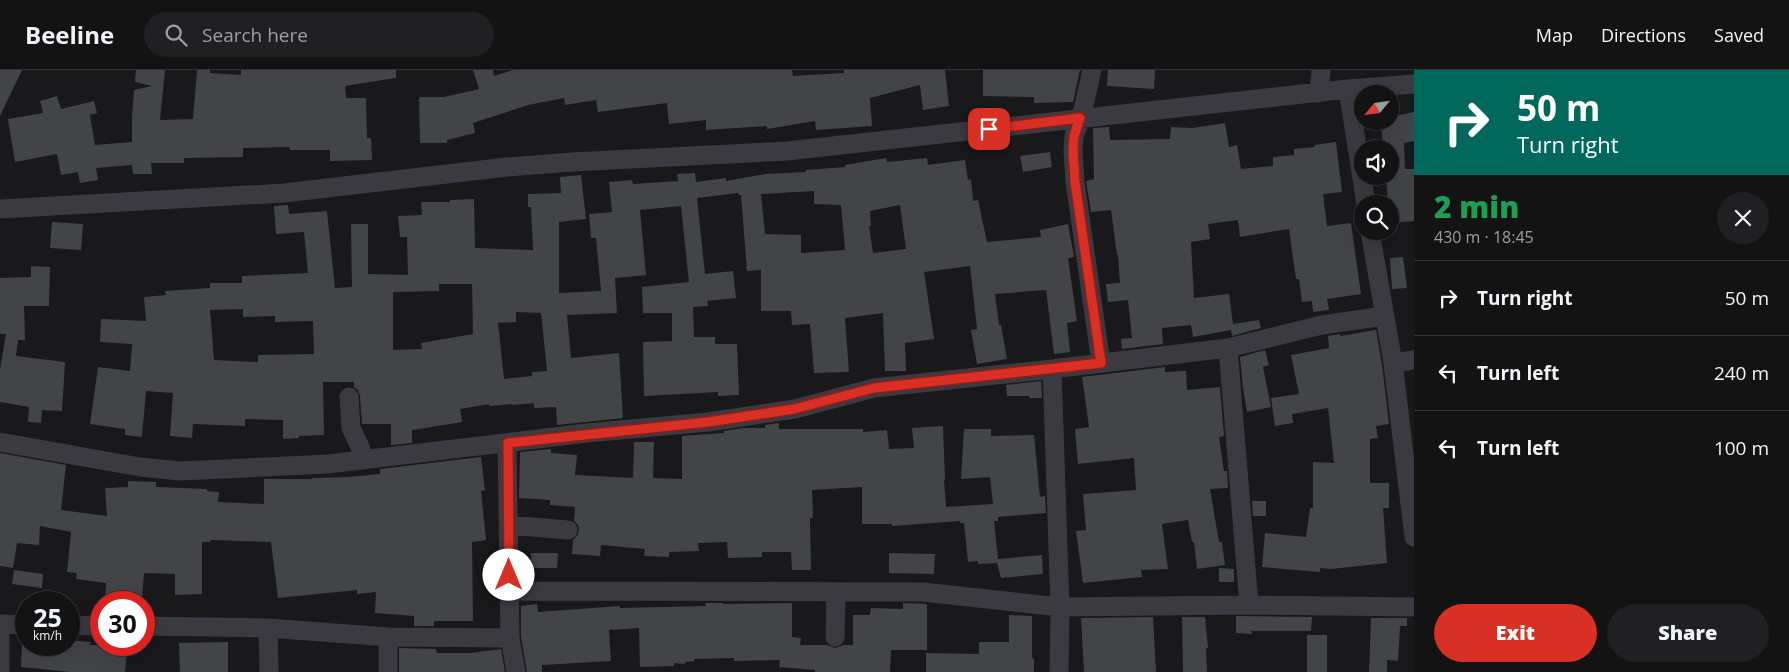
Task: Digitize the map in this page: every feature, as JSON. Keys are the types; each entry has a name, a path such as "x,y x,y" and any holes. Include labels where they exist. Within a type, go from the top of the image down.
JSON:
{"street":[{"path":"1092,70 1074,136 1073,151 1075,182 1101,363"},
{"path":"1319,93 1321,70"},
{"path":"0,209 284,193 497,168 786,151 1348,89 1414,84"},
{"path":"1348,89 1365,195"},
{"path":"1371,240 1393,363 1414,537"},
{"path":"0,442 140,468 180,470 301,466 708,422 794,409 874,388 1228,348 1322,325 1384,316"},
{"path":"1228,348 1249,605"},
{"path":"1393,363 1414,360"},
{"path":"1052,369 1060,607 1059,672"},
{"path":"349,397 351,428 361,449 361,460"},
{"path":"508,443 510,638 516,672"},
{"path":"509,525 568,530"},
{"path":"509,591 923,592 1060,607 1249,605 1414,607"},
{"path":"835,637 836,592"},
{"path":"0,672 0,624 15,625"},
{"path":"155,626 268,628 388,637 510,638"},
{"path":"268,628 270,672"},
{"path":"388,637 388,672"}],"building":[{"path":"0,70 22,70 0,116"},
{"path":"136,70 165,70 160,120 193,119 197,70 210,70 210,73 241,75 241,70 396,70 396,78 345,86 346,98 366,98 367,138 371,138 372,160 330,161 330,150 290,150 289,147 243,148 243,157 184,158 184,163 151,163 152,174 133,174 132,165 96,168 98,180 80,183 78,172 61,175 57,154 15,162 8,119 43,113 40,101 57,96 61,109 94,101 97,113 90,115 95,145 132,142 134,90 152,86 135,82"},
{"path":"473,70 493,70 494,76 513,70 792,70 793,76 844,73 844,70 945,70 949,106 923,110 920,85 870,98 872,126 816,130 815,121 767,129 767,126 706,130 706,120 669,124 667,103 598,112 596,100 565,105 564,98 528,105 473,123 475,133 447,140 447,143 420,143 419,97 444,97 479,89"},
{"path":"983,70 1080,70 1073,102 1034,103 1034,97 983,96"},
{"path":"1108,70 1155,70 1154,89 1107,86"},
{"path":"1414,112 1414,141 1404,143 1405,169 1414,169 1414,221 1399,222 1399,195 1387,195 1387,185 1399,185 1399,140 1383,140 1381,130 1399,130 1399,115"},
{"path":"1225,123 1229,147 1237,145 1241,169 1273,166 1273,157 1294,155 1294,149 1336,142 1342,192 1323,194 1327,226 1351,223 1361,294 1327,299 1329,310 1313,312 1312,301 1302,302 1299,279 1296,279 1289,229 1240,237 1238,220 1208,224 1210,239 1191,242 1194,298 1229,294 1233,324 1259,320 1261,328 1232,336 1231,330 1193,337 1191,325 1162,328 1163,344 1122,349 1121,339 1132,338 1128,300 1108,302 1106,284 1120,283 1111,210 1091,212 1086,181 1094,179 1093,128 1109,127 1110,140 1170,139 1171,127 1192,128"},
{"path":"1050,152 1052,167 1023,172 1020,156"},
{"path":"886,158 887,162 927,158 928,165 965,160 968,180 971,179 973,201 978,200 987,242 1041,237 1040,230 1068,224 1074,257 1068,258 1077,321 1067,323 1070,352 1054,354 1046,290 995,294 999,325 1001,325 1007,359 977,364 971,330 977,329 970,266 924,272 934,339 905,343 906,371 885,371 883,313 845,318 849,372 814,373 810,324 792,325 791,311 761,311 761,270 747,271 741,195 738,193 697,198 705,274 733,271 736,298 707,301 708,306 693,307 694,337 715,337 715,344 737,344 739,395 718,396 718,392 644,396 643,342 672,341 672,313 643,313 642,287 689,282 681,206 640,210 646,275 615,278 617,313 567,315 571,358 619,353 623,418 557,425 556,407 534,408 534,403 489,406 489,404 460,409 462,422 412,430 412,443 391,445 391,424 362,424 360,396 358,390 354,387 354,382 323,382 324,435 283,439 283,420 245,419 245,426 193,424 192,438 170,436 173,393 146,391 142,437 125,435 125,429 90,424 98,367 130,371 132,344 100,342 101,319 146,321 144,297 166,295 165,291 210,288 210,283 242,283 242,276 308,273 304,232 276,234 274,206 288,205 289,214 327,211 335,288 352,287 351,224 368,224 368,274 408,275 407,237 400,237 398,216 422,215 421,202 450,202 450,200 474,199 475,248 533,250 531,207 528,207 528,194 561,193 560,177 581,175 586,219 559,222 559,293 601,291 596,238 591,238 589,214 612,212 609,182 632,180 633,184 678,181 677,174 695,173 696,182 726,178 726,181 765,174 806,172 806,170 845,167 845,165","holes":["814,191 814,204 841,205 845,250 801,253 801,235 765,234 761,194","900,205 906,249 873,253 869,226 871,226 870,211","439,284 472,284 473,334 421,343 422,349 393,350 393,292 439,291","243,309 243,317 275,316 275,322 313,321 314,354 258,355 258,362 214,360 210,310","516,312 541,313 547,371 532,372 532,376 504,379 498,323 516,322"]},
{"path":"52,222 83,224 81,250 50,248"},
{"path":"1403,257 1407,288 1392,289 1390,258"},
{"path":"31,266 50,267 49,306 24,306 25,340 18,340 16,356 65,362 62,411 42,410 41,423 28,422 29,407 0,402 0,370 6,334 0,334 0,278 31,277"},
{"path":"1376,330 1389,424 1376,426 1378,438 1370,439 1370,483 1389,483 1389,508 1383,508 1387,563 1331,569 1320,568 1320,572 1262,567 1265,533 1306,537 1310,508 1313,508 1313,462 1334,463 1328,408 1292,414 1293,423 1275,426 1271,398 1299,394 1291,355 1329,348 1328,336"},
{"path":"1265,350 1269,365 1263,367 1271,407 1247,412 1240,357"},
{"path":"1165,367 1165,372 1186,371 1187,390 1220,387 1224,436 1219,437 1224,471 1227,471 1228,488 1210,489 1219,542 1222,542 1225,565 1197,569 1194,542 1192,542 1188,520 1162,524 1168,569 1141,570 1142,577 1083,583 1076,531 1086,530 1083,494 1136,490 1134,458 1078,464 1075,429 1089,427 1082,377"},
{"path":"1041,381 1042,398 1007,396 1006,385"},
{"path":"779,423 779,429 863,429 863,432 887,430 889,449 914,448 912,428 943,426 946,507 993,504 990,477 961,479 964,429 991,429 991,436 1034,435 1040,497 1045,496 1046,513 998,517 998,521 994,521 998,559 1042,555 1043,574 1001,578 997,563 978,564 978,561 968,562 964,523 960,523 960,521 892,526 892,524 862,524 862,487 812,490 813,518 810,518 811,570 792,570 791,552 762,552 762,557 728,558 727,542 698,543 699,551 669,552 669,557 644,556 645,549 601,545 600,556 572,554 573,540 579,530 578,525 574,521 575,507 550,505 550,500 519,498 520,452 551,449 551,453 577,455 575,475 633,478 634,442 654,442 653,478 682,479 682,436 724,433 724,431 743,428 765,428 765,425"},
{"path":"0,453 66,465 61,510 107,516 105,488 128,487 128,481 156,482 156,487 207,489 207,491 219,492 218,502 264,504 264,479 312,479 380,474 380,469 481,457 485,490 481,491 486,540 472,542 473,621 436,621 434,626 414,626 414,616 375,613 376,592 357,594 357,590 278,598 271,542 211,540 210,542 202,542 202,594 175,595 175,574 144,573 143,591 106,591 106,583 76,579 77,573 67,572 71,532 40,526 39,545 17,543 13,568 0,566"},
{"path":"1252,501 1266,501 1266,516 1253,516"},
{"path":"531,553 558,553 557,568 531,568"},
{"path":"889,553 935,554 934,574 889,573"},
{"path":"1219,568 1234,569 1234,582 1219,582"},
{"path":"14,570 43,574 42,588 12,584"},
{"path":"705,603 792,603 792,637 801,638 800,645 827,645 835,648 843,645 853,645 853,615 870,615 871,608 903,609 903,603 927,604 927,650 891,650 890,672 815,672 815,670 779,667 780,660 734,661 734,658 694,659 694,661 685,662 685,664 674,663 674,666 640,667 639,628 609,630 611,661 542,665 542,672 527,672 521,637 521,606 537,604 538,612 620,606 620,608 706,606"},
{"path":"1009,615 1032,616 1034,672 926,672 926,653 979,654 979,642 1009,642"},
{"path":"1236,616 1312,617 1311,631 1251,631 1252,634 1236,633"},
{"path":"1153,617 1156,672 1084,672 1081,618"},
{"path":"1182,617 1205,617 1208,648 1206,648 1207,672 1183,672"},
{"path":"1371,618 1407,618 1407,626 1400,626 1398,661 1387,660 1387,672 1369,672"},
{"path":"1307,635 1327,635 1327,672 1307,672"},
{"path":"80,641 90,642 90,656 127,656 125,672 70,672 21,667 22,656 80,656"},
{"path":"228,642 228,672 180,672 179,643"},
{"path":"399,648 436,649 437,653 471,653 501,649 505,672 399,672"}],"route":[{"path":"509,575 508,443 708,422 794,409 874,388 1101,363 1075,182 1074,136 1080,118 989,129"}]}
